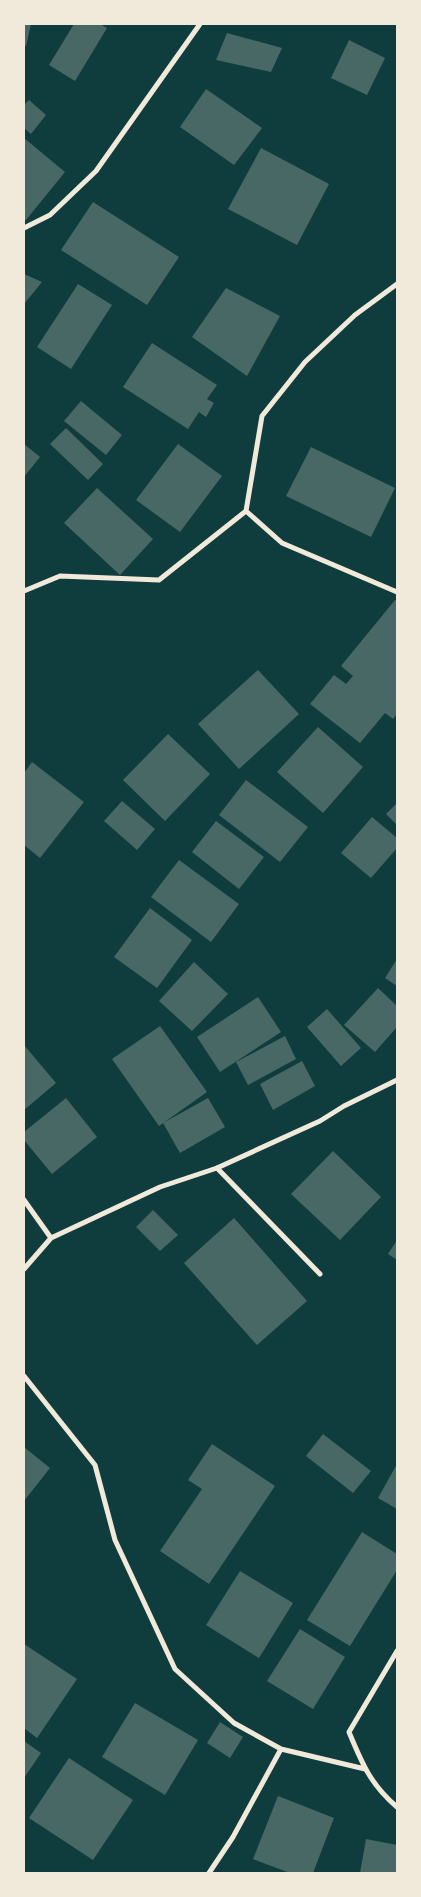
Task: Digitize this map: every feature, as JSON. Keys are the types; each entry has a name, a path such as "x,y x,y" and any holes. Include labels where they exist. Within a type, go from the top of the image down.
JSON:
{"street":[{"path":"24,228 50,215 96,171 200,24"},
{"path":"24,591 60,576 160,580 246,511 262,416 305,362 355,314 397,284"},
{"path":"246,511 282,543 397,592"},
{"path":"24,1270 51,1238 160,1186 217,1168 320,1121 344,1106 397,1080"},
{"path":"217,1168 320,1274"},
{"path":"24,1200 51,1238"},
{"path":"24,1376 95,1465 115,1540 174,1669 234,1723 280,1749 365,1769"},
{"path":"397,1651 349,1732 365,1769 382,1794 397,1806"},
{"path":"209,1873 233,1837 280,1749"}],"building":[{"path":"24,24 31,24 26,46 24,45"},
{"path":"74,24 100,24 107,28 75,81 49,65"},
{"path":"227,33 282,48 271,72 216,60"},
{"path":"349,40 385,58 367,95 331,78"},
{"path":"206,89 262,128 234,165 180,127"},
{"path":"29,100 46,115 31,134 24,128 24,105"},
{"path":"24,138 65,172 26,220 24,219"},
{"path":"261,148 329,184 297,245 228,209"},
{"path":"93,202 179,257 147,305 61,250"},
{"path":"24,274 42,282 24,304"},
{"path":"78,284 112,305 71,369 37,347"},
{"path":"226,288 280,316 247,376 192,337"},
{"path":"152,343 217,385 207,399 214,403 206,417 199,412 188,429 123,387"},
{"path":"81,401 122,435 106,455 64,421"},
{"path":"66,428 103,464 88,480 50,444"},
{"path":"24,444 40,457 24,477"},
{"path":"178,444 222,476 180,532 136,500"},
{"path":"311,447 395,488 371,537 286,496"},
{"path":"97,488 153,539 120,575 64,523"},
{"path":"395,600 397,601 397,714 393,719 385,713 360,743 310,704 334,675 346,684 353,676 341,666"},
{"path":"258,670 299,714 239,769 198,724"},
{"path":"318,727 363,767 323,813 277,772"},
{"path":"168,734 210,774 165,821 123,780"},
{"path":"32,762 84,802 40,858 24,845 24,773"},
{"path":"246,780 308,827 280,862 219,815"},
{"path":"122,801 155,829 137,850 104,821"},
{"path":"397,803 397,825 386,814"},
{"path":"372,817 397,838 397,848 371,878 341,853"},
{"path":"216,821 264,857 239,889 192,852"},
{"path":"179,860 239,904 211,942 151,897"},
{"path":"150,908 192,940 157,988 114,957"},
{"path":"397,959 397,986 385,978"},
{"path":"194,962 228,994 192,1031 159,1001"},
{"path":"378,988 397,1006 397,1027 375,1052 344,1025"},
{"path":"258,997 281,1032 220,1072 197,1037"},
{"path":"327,1009 361,1048 341,1066 307,1027"},
{"path":"160,1026 207,1092 159,1126 112,1059"},
{"path":"285,1036 296,1059 248,1085 236,1062"},
{"path":"24,1045 56,1083 24,1110"},
{"path":"302,1061 315,1086 273,1110 260,1084"},
{"path":"66,1098 97,1137 52,1174 24,1140 24,1132"},
{"path":"208,1098 225,1127 180,1153 163,1123"},
{"path":"333,1151 381,1197 340,1240 291,1194"},
{"path":"153,1210 178,1235 160,1251 136,1227"},
{"path":"234,1218 307,1301 257,1345 184,1263"},
{"path":"397,1240 397,1260 388,1254"},
{"path":"323,1434 371,1471 353,1493 306,1456"},
{"path":"212,1444 275,1486 209,1584 160,1551 202,1489 188,1480"},
{"path":"24,1447 50,1468 24,1501"},
{"path":"397,1464 397,1509 378,1498"},
{"path":"362,1532 397,1554 397,1570 350,1646 307,1620"},
{"path":"240,1571 293,1603 259,1658 206,1625"},
{"path":"300,1629 345,1657 313,1709 267,1681"},
{"path":"24,1644 77,1679 37,1738 24,1728"},
{"path":"135,1703 198,1740 165,1795 102,1757"},
{"path":"220,1722 243,1737 230,1758 207,1743"},
{"path":"24,1741 41,1753 24,1778"},
{"path":"69,1758 133,1800 93,1860 29,1818"},
{"path":"278,1796 334,1818 313,1873 290,1873 253,1859"},
{"path":"366,1839 397,1845 397,1873 360,1873"}]}
